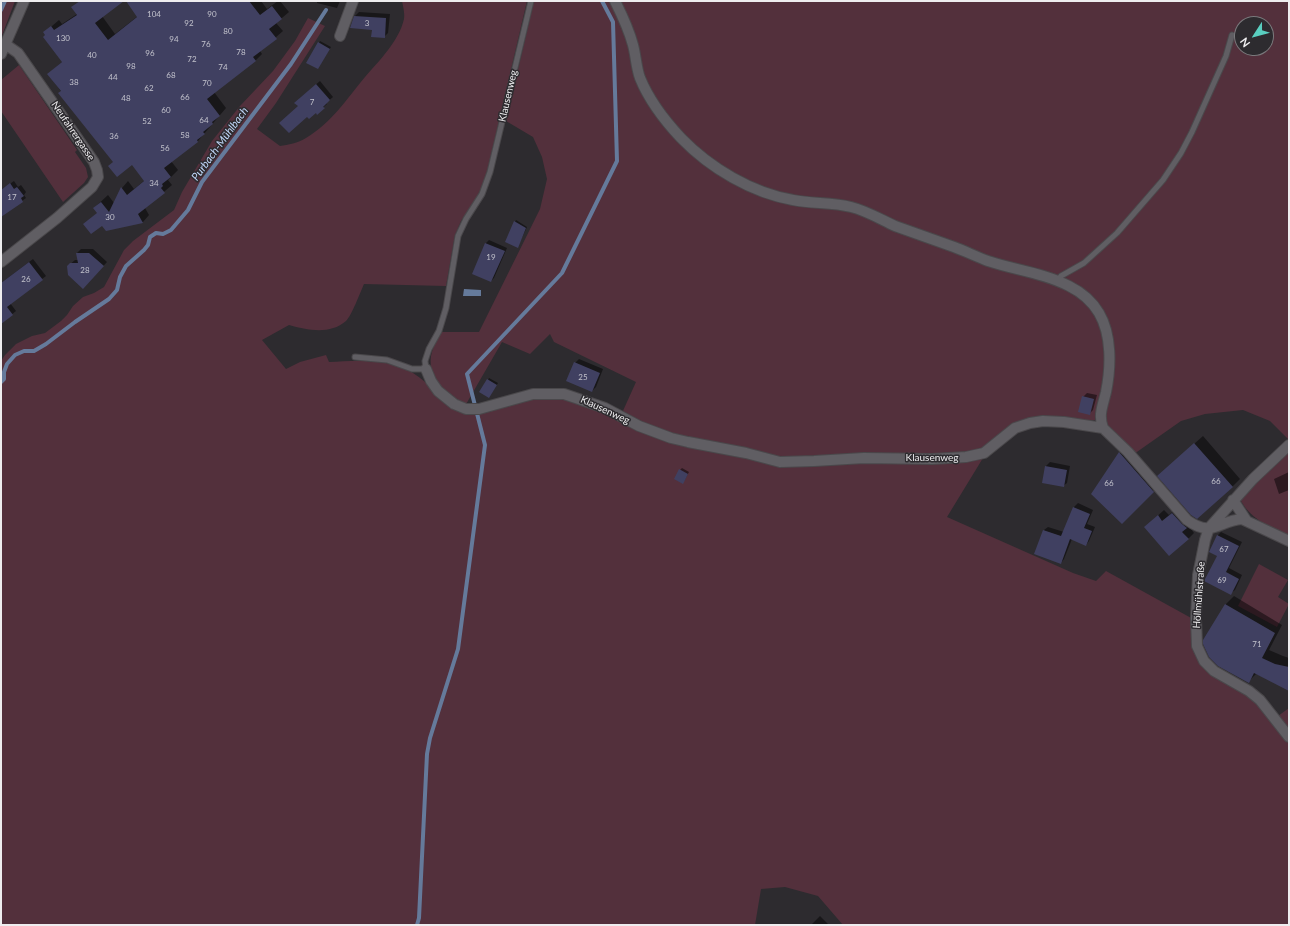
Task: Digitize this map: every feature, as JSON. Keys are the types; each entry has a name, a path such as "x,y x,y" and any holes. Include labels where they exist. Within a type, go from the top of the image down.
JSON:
{"street":[{"path":"1,54 24,1"},
{"path":"340,36 353,1"},
{"path":"615,1 629,32 639,76 646,91 682,140 703,158 750,186 776,196 793,200 852,207 911,232 987,260 1057,281 1070,287 1089,300 1099,313 1104,323 1107,335 1109,356 1107,385 1100,412 1100,420 1103,428 1128,452 1187,520 1198,527 1216,528 1238,519 1246,520 1289,541"},
{"name":"Neufahrergasse","path":"1,262 57,218 92,187 98,177 94,162 18,53 5,44"},
{"name":"Klausenweg","path":"426,369 434,386 446,398 458,406 466,409 476,410 533,394 564,394 605,408 639,426 671,438 746,453 780,462 864,458 966,458 984,454 1015,428 1030,423 1043,421 1069,422 1103,428"},
{"name":"Höllmühlstraße","path":"1289,445 1253,478 1209,528 1198,575 1196,642 1202,658 1210,668 1249,691 1260,700 1289,737"},
{"path":"1234,500 1246,520"}],"lane":[{"name":"Klausenweg","path":"426,369 425,361 446,308 458,236 466,219 482,194 490,172 531,1"},
{"path":"1057,281 1061,276 1084,263 1117,233 1163,180 1181,153 1192,132 1226,56 1232,35"},
{"path":"355,357 387,360 412,369 426,369"}],"shaded area":[{"path":"1,1 15,1 1,38"},
{"path":"402,1 527,1 483,184 477,197 461,221 455,235 446,286 364,284 351,314 346,321 340,325 326,330 311,330 289,325 262,340 286,369 300,362 326,355 329,362 372,362 394,365 404,368 419,377 455,409 557,396 713,450 781,466 791,467 861,462 957,463 983,458 947,517 1073,573 1096,581 1106,571 1193,619 1195,651 1249,694 1264,708 1289,744 1289,925 843,925 818,896 785,887 761,889 755,925 1,925 1,361 16,344 32,336 45,333 61,321 73,306 83,297 104,287 124,250 133,241 174,210 182,192 212,141 240,106 273,71 295,41 308,18 325,26 276,103 257,129 280,146 306,138 315,132 331,118 345,102 388,50 398,35 404,19"},
{"path":"534,1 611,1 653,108 729,179 848,210 1070,290 1092,309 1103,332 1105,366 1103,387 1095,420 1089,421 1062,417 1027,419 1017,423 986,448 966,455 790,460 675,436 622,413 636,382 554,342 550,334 530,354 502,342 465,406 457,401 443,388 433,374 431,356 434,346 441,332 479,332 540,209 547,179 542,157 533,137 506,121"},
{"path":"619,1 1289,1 1289,440 1270,421 1243,410 1205,414 1181,421 1134,454 1113,435 1103,421 1106,320 1072,283 1054,274 992,259 894,222 758,187 705,156 683,136 651,93"},
{"path":"19,65 77,150 75,152 86,168 88,177 84,183 63,202 1,111 1,80"},
{"path":"1289,448 1289,537 1260,521 1248,511 1239,497"},
{"path":"1259,564 1288,580 1278,597 1289,604 1277,627 1238,606"},
{"path":"1289,708 1289,731 1278,716"}],"water":[{"path":"464,289 481,290 481,296 463,296"}],"building":[{"path":"80,1 124,1 95,23 108,40 137,17 126,1 249,1 260,15 272,6 282,19 269,29 277,39 253,57 256,61 207,99 220,116 203,132 205,134 197,140 198,142 164,168 171,177 162,184 163,186 161,188 165,193 138,214 143,223 106,231 102,226 91,234 83,224 97,213 93,208 101,202 109,212 121,187 127,195 144,181 132,165 117,177 108,166 113,162 58,93 61,91 47,74 62,62 43,37 45,35 43,32 51,26 54,30 77,15 71,7"},
{"path":"354,16 386,18 385,38 371,37 372,30 350,28"},
{"path":"318,42 330,49 318,69 306,63"},
{"path":"316,84 330,100 323,107 325,108 317,115 316,113 309,119 307,117 289,133 279,123 298,106 294,103"},
{"path":"10,183 14,189 17,187 24,196 21,198 23,202 1,217 1,190"},
{"path":"514,221 526,228 518,248 505,242"},
{"path":"485,243 505,251 491,282 472,274"},
{"path":"76,253 89,253 104,266 83,289 68,275 67,266 70,263 78,263"},
{"path":"29,262 43,280 7,307 13,315 1,324 1,283"},
{"path":"574,362 600,373 592,392 566,381"},
{"path":"487,379 497,385 489,398 479,392"},
{"path":"1082,396 1094,399 1090,415 1078,412"},
{"path":"1194,443 1233,487 1197,519 1191,515 1157,476"},
{"path":"1119,452 1154,492 1122,524 1091,494"},
{"path":"1045,466 1067,470 1064,487 1042,483"},
{"path":"679,469 688,474 683,484 674,479"},
{"path":"1073,507 1090,514 1084,528 1092,531 1086,546 1070,539 1061,564 1034,554 1043,530 1061,536"},
{"path":"1172,513 1187,528 1182,532 1189,539 1169,556 1144,527 1158,515 1162,521"},
{"path":"1217,535 1239,546 1226,572 1239,579 1231,595 1204,581 1217,556 1209,552"},
{"path":"1225,604 1275,633 1262,658 1275,664 1289,667 1289,691 1254,673 1249,683 1218,666 1209,657 1203,644 1203,640"}],"waterway":[{"path":"1,10 5,1"},
{"path":"417,925 419,918 427,754 430,738 458,649 485,445 467,374 562,273 617,161 613,22 602,1"},
{"name":"Purbach-Mühlbach","path":"1,382 4,379 4,372 7,364 15,355 24,351 34,351 46,344 109,299 117,290 120,277 126,266 144,250 148,245 150,237 156,233 163,234 171,230 188,210 202,182 291,64 326,10"}]}
